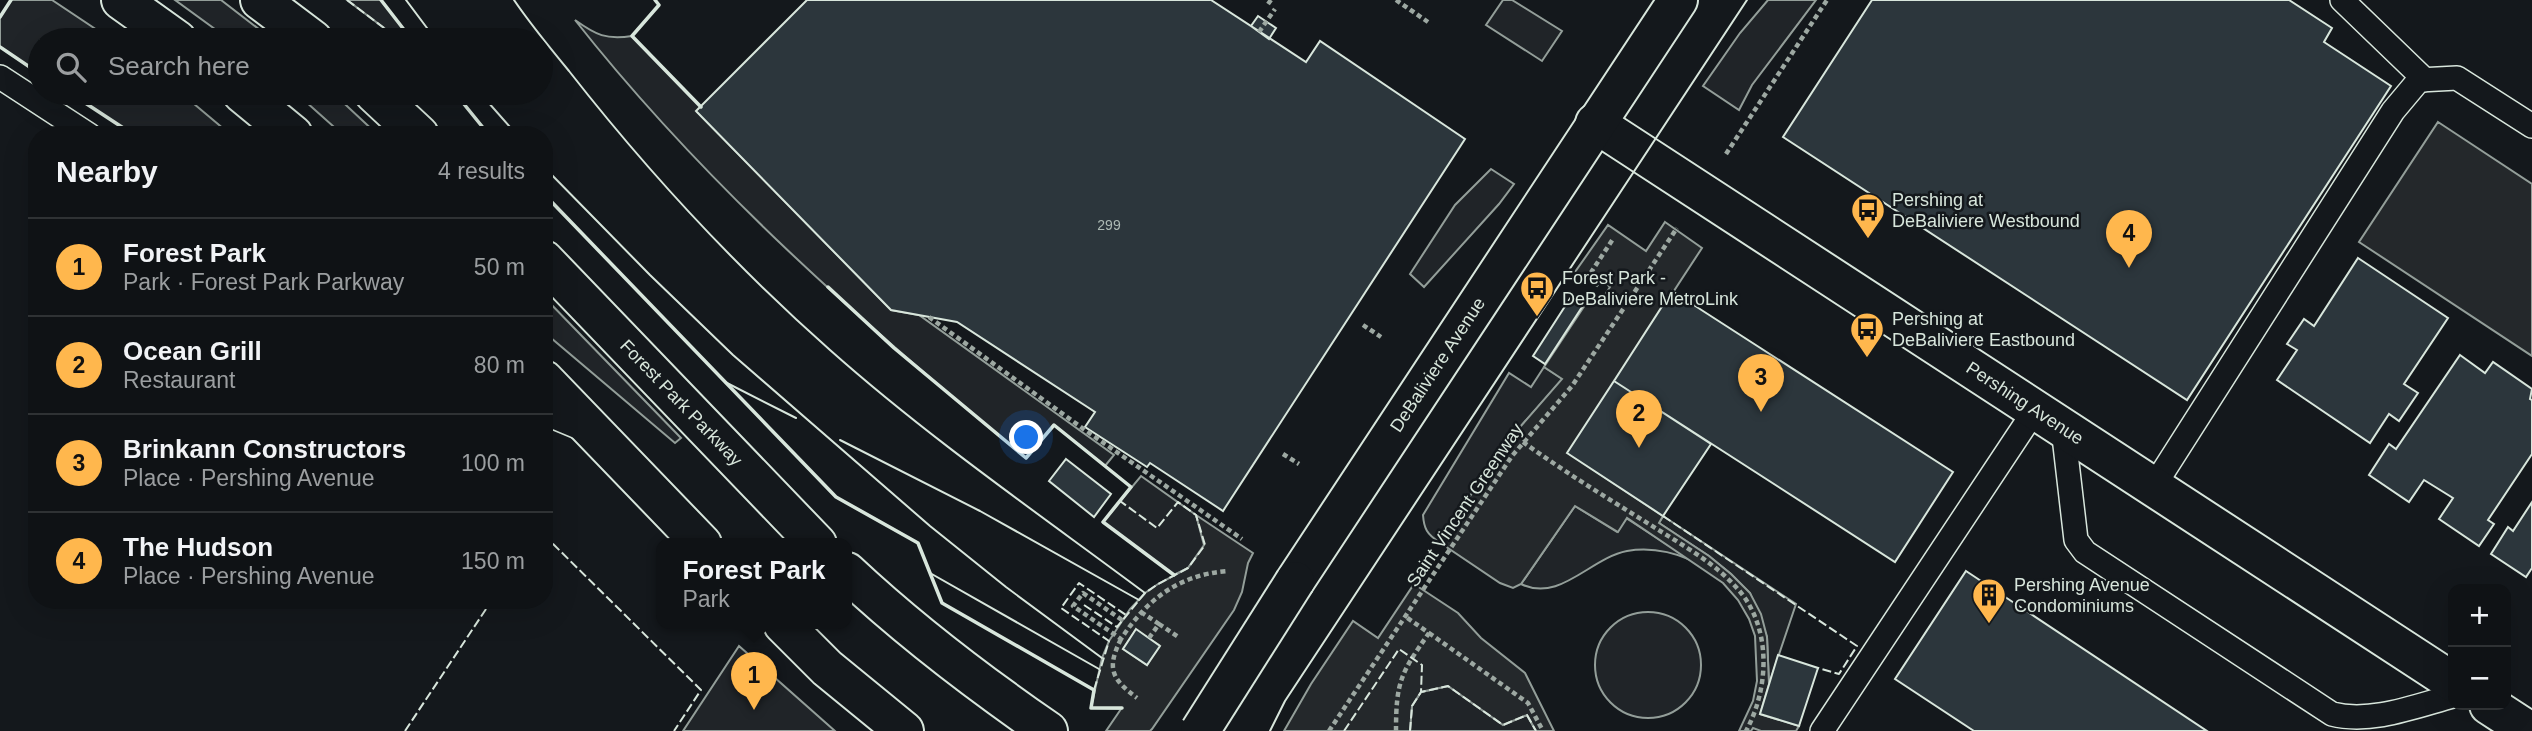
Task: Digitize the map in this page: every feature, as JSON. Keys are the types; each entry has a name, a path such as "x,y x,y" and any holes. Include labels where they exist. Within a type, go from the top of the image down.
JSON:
{"main road":[{"path":"121,0 160,28"},
{"path":"260,0 297,28"},
{"name":"DeBaliviere Avenue","path":"1200,731 1595,122 1678,0"},
{"path":"257,105 282,126"},
{"path":"387,105 409,126"},
{"name":"Pershing Avenue","path":"1595,122 2448,679"},
{"name":"Forest Park Parkway","path":"553,269 811,538"},
{"path":"553,389 696,538"},
{"path":"852,577 891,614 965,673 1048,731"},
{"path":"788,629 827,668 904,731"},
{"path":"2497,710 2529,731"}],"lane":[{"path":"2355,5 2425,80"},
{"path":"0,77 28,95"},
{"path":"2154,486 2393,111 2420,80 2457,78 2532,126"},
{"path":"43,105 75,126"},
{"path":"553,417 596,434"},
{"path":"2049,419 2076,540 2084,552 2332,714 2349,718 2400,710 2448,697"},
{"path":"1822,731 2049,419"}],"path":[{"path":"1396,0 1428,22"},
{"path":"1730,148 1827,0"},
{"path":"1259,32 1275,9"},
{"name":"Saint Vincent Greenway","path":"1329,731 1523,442 1572,386 1676,230"},
{"path":"1586,280 1614,239"},
{"path":"929,317 1242,539"},
{"path":"1363,325 1381,337"},
{"path":"1523,442 1692,552 1736,586 1750,606 1758,626 1763,652 1761,689 1754,718 1746,731"},
{"path":"1283,454 1298,464"},
{"path":"1137,698 1121,685 1113,671 1112,659 1121,639 1153,599 1181,582 1205,574 1227,571"},
{"path":"1121,639 1073,606 1083,593 1122,620"},
{"path":"1141,612 1180,638"},
{"path":"1406,617 1528,703 1544,731"},
{"path":"1149,638 1159,624"},
{"path":"1396,731 1398,685 1404,669 1429,633"}],"shaded area":[{"path":"11,0 52,0 94,28 28,28 28,66 0,47 0,17"},
{"path":"175,0 221,0 257,28 214,28"},
{"path":"347,0 381,0 403,28 384,28"},
{"path":"1503,0 1512,0 1562,31 1542,61 1486,25"},
{"path":"1768,0 1816,0 1752,85 1739,110 1703,86 1740,33"},
{"path":"575,20 602,35 632,36 701,107 697,112 891,310 919,315 1114,455 1105,466 1054,425 1026,458 965,408 846,304 732,196 625,81"},
{"path":"88,105 195,105 220,126 120,126"},
{"path":"309,105 346,105 368,126 333,126"},
{"path":"2438,122 2532,184 2532,356 2359,242"},
{"path":"1491,169 1514,184 1424,287 1410,274 1455,205"},
{"path":"1665,222 1702,248 1568,453 1663,516 1659,523 1709,556 1750,593 1761,614 1767,637 1769,684 1760,714 1799,726 1796,731 1761,731 1753,728 1751,731 1739,731 1753,701 1757,681 1755,636 1749,619 1738,600 1723,583 1627,518 1618,532 1575,506 1521,584 1513,588 1500,583 1439,542 1506,443 1562,379 1544,367 1591,296 1600,302 1610,287 1602,280 1597,286 1575,272 1608,225 1646,251"},
{"path":"553,306 681,438 675,443 553,340"},
{"path":"1544,367 1563,379 1506,443 1439,542 1427,531 1423,515 1509,373 1531,387"},
{"path":"1141,476 1196,515 1205,545 1188,568 1174,575 1103,522"},
{"path":"1575,506 1617,532 1626,518 1691,560 1660,551 1627,551 1613,555 1562,584 1535,588 1521,584"},
{"path":"1196,515 1253,553 1234,610 1150,731 1106,731 1121,709 1091,708 1102,658 1109,641 1130,609 1145,593 1188,568 1204,545","holes":["1136,630 1159,645 1147,665 1123,649"]},
{"path":"1663,516 1796,604 1769,684 1767,637 1750,593 1709,556 1659,523"},
{"path":"1414,584 1458,613 1481,638 1525,673 1554,731 1536,731 1527,715 1503,725 1448,686 1421,692 1412,706 1410,731 1284,731 1311,684 1353,621 1378,638"},
{"path":"1648,612 1668,616 1685,628 1697,645 1701,665 1697,685 1685,702 1668,714 1648,718 1628,714 1611,702 1599,685 1595,665 1599,645 1611,628 1628,616"},
{"path":"739,646 835,731 683,731"},
{"path":"1448,686 1503,724 1527,715 1536,731 1410,731 1412,706 1421,692"}],"building":[{"path":"807,0 1211,0 1306,62 1320,41 1465,139 1223,511 1150,463 1147,467 1085,427 1095,412 957,322 891,310 696,111"},
{"path":"1872,0 2289,0 2332,28 2324,42 2391,86 2187,400 1783,137"},
{"path":"1258,16 1276,28 1269,39 1251,26"},
{"path":"2358,258 2448,318 2404,384 2418,393 2399,421 2389,414 2370,443 2277,380 2297,350 2287,344 2304,319 2314,326"},
{"path":"1672,291 1953,472 1895,562 1614,381"},
{"path":"1571,297 1584,304 1545,364 1533,356"},
{"path":"2460,355 2485,373 2493,362 2532,389 2532,454 2488,520 2494,524 2479,546 2439,519 2453,498 2424,480 2409,502 2369,475 2389,444 2396,449"},
{"path":"1614,381 1711,444 1663,516 1567,453"},
{"path":"1066,459 1111,494 1094,517 1049,481"},
{"path":"2532,502 2532,568 2526,577 2491,554 2508,527 2513,531"},
{"name":"Pershing Avenue Condominiums","path":"1966,571 2207,731 1974,731 1895,679"},
{"path":"1136,629 1160,646 1147,665 1123,649"},
{"path":"1778,655 1818,668 1799,726 1760,714"}],"tram line":[{"path":"406,0 427,28"},
{"path":"514,0 535,28"},
{"path":"1270,731 1285,701 1747,0"},
{"path":"553,51 661,181 726,251 794,318 945,445 1145,593"},
{"path":"491,105 509,126"},
{"path":"553,176 733,355 930,526 1006,587 1102,658"},
{"path":"725,382 796,418"},
{"path":"840,440 980,511 1139,600"},
{"path":"930,573 1099,669"}],"fence":[{"path":"347,0 384,28"},
{"path":"1084,605 1117,627 1145,593 1188,568 1205,545 1196,515 1178,502 1157,528 1120,501"},
{"path":"1663,516 1857,646 1839,674 1818,668"},
{"path":"553,544 701,690 674,731"},
{"path":"1094,690 1109,641 1061,608 1079,583 1126,615"},
{"path":"405,731 486,609"},
{"path":"1344,731 1399,649 1422,665 1421,692"},
{"path":"1410,731 1412,706 1421,692 1448,686 1503,725 1527,715 1536,731"}],"wall":[{"path":"0,17 11,0"},
{"path":"381,0 403,28"},
{"path":"655,0 659,5 632,36 701,107"},
{"path":"0,47 28,66"},
{"path":"88,105 120,126"},
{"path":"465,105 482,126"},
{"path":"553,203 836,497 918,543 942,603 1094,690 1091,708 1122,708"},
{"path":"828,287 894,348 1026,458 1054,425 1131,487 1103,522 1174,575"}],"place":[{"name":"Pershing at DeBaliviere Westbound","path":"1868,240"},
{"name":"The Hudson","path":"2129,268"},
{"name":"Forest Park - DeBaliviere MetroLink","path":"1537,318"},
{"name":"Pershing at DeBaliviere Eastbound","path":"1867,359"},
{"name":"Brinkann Constructors","path":"1761,412"},
{"name":"Ocean Grill","path":"1639,448"},
{"name":"Pershing Avenue Condominiums","path":"1989,625"},
{"name":"Forest Park","path":"754,710"}]}
